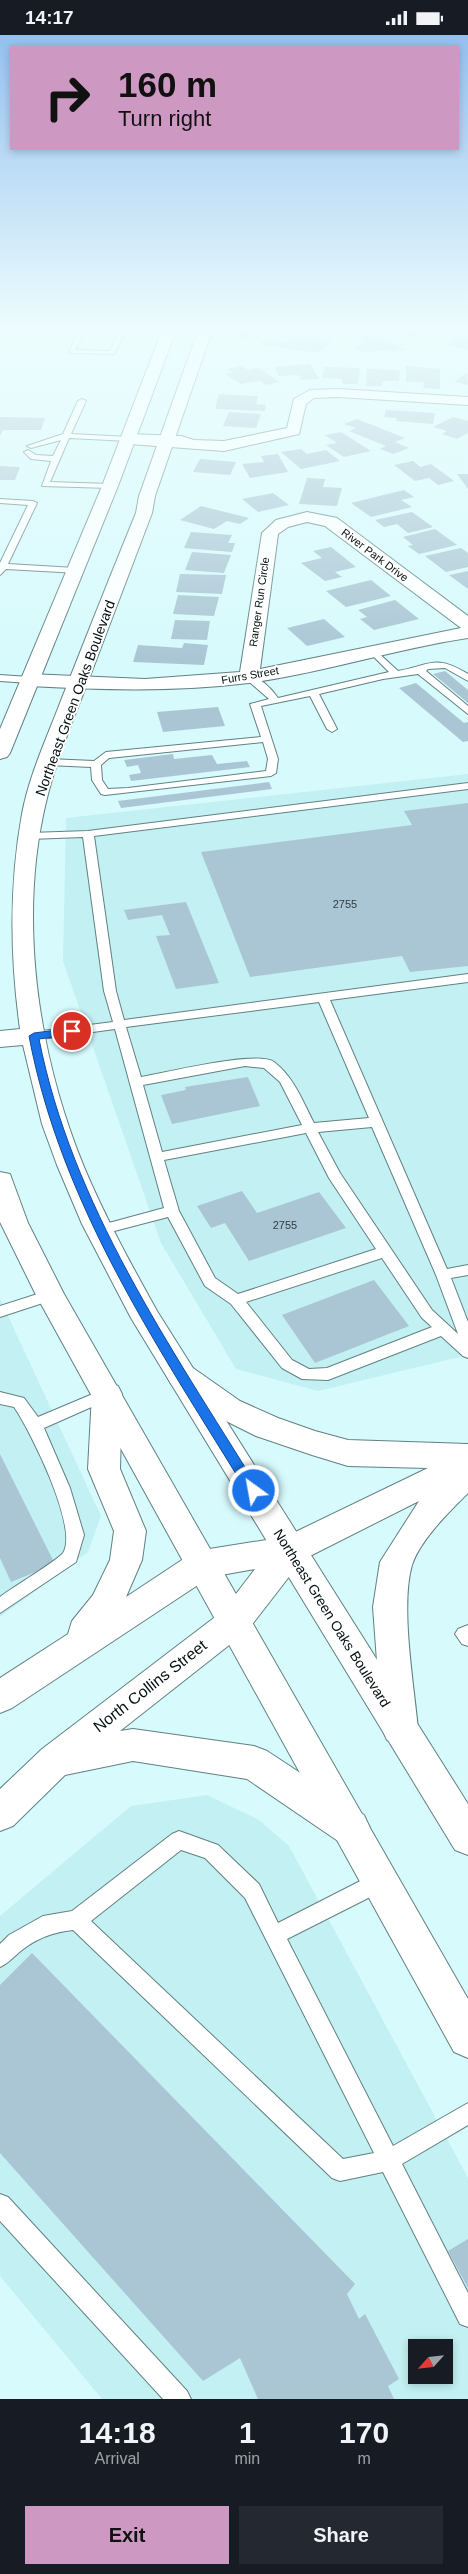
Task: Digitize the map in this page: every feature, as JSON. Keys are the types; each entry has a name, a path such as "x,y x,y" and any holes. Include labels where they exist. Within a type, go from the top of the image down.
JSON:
{"main road":[{"path":"0,753 129,439 174,440 192,445 224,446 260,438"},
{"name":"Northeast Green Oaks Boulevard","path":"174,440 148,496 144,513 48,762 33,812 22,889 22,919 34,1036 39,1065 60,1135 82,1193 146,1318 468,1837"},
{"name":"River Park Drive","path":"273,529 279,524 294,519 323,518 331,521 468,625"},
{"name":"Ranger Run Circle","path":"248,677 270,533 273,529"},
{"name":"Furrs Street","path":"29,680 134,685 248,677 468,633"},
{"path":"0,1039 34,1036"},
{"path":"0,1181 14,1223 50,1295 352,1828 468,2038"},
{"path":"182,1376 230,1409 267,1427 312,1443 348,1453 468,1457"},
{"path":"71,1649 105,1605 126,1560 130,1531 104,1469 107,1394"},
{"name":"North Collins Street","path":"0,1697 203,1564 290,1550 378,1505 468,1464"},
{"path":"400,1729 390,1607 396,1562 425,1515 468,1473"},
{"name":"North Collins Street","path":"0,1815 54,1761 235,1621 290,1550"},
{"path":"54,1761 133,1745 254,1763 352,1828"}],"lane":[{"path":"56,459 34,457 30,449 60,438"},
{"path":"65,438 45,484 110,486"},
{"path":"115,438 129,439"},
{"path":"0,501 33,503 2,569 75,571"},
{"path":"373,651 395,673"},
{"path":"96,764 97,780 105,792 226,780 271,773 274,765 256,704 314,694 395,673 420,671 425,666 447,665 468,678"},
{"path":"420,671 468,711"},
{"path":"248,677 269,692 275,701"},
{"path":"0,678 29,680"},
{"path":"314,694 332,729"},
{"path":"48,762 96,764 106,755 116,753 266,739"},
{"path":"30,836 88,833 468,786"},
{"path":"88,833 110,991 119,1025 172,1211 210,1282 236,1300 287,1364 307,1375 328,1373 443,1329"},
{"path":"34,1036 468,978"},
{"path":"322,998 443,1275 468,1341"},
{"path":"135,1082 245,1062 268,1064 285,1079 334,1175 427,1314 468,1352"},
{"path":"157,1157 310,1128 376,1122"},
{"path":"100,1230 172,1211"},
{"path":"236,1300 386,1251"},
{"path":"443,1275 468,1270"},
{"path":"0,1312 50,1295"},
{"path":"34,1425 107,1394"},
{"path":"0,1398 19,1402 34,1425 62,1488 76,1535 70,1557 0,1606"},
{"path":"468,1632 464,1634 468,1639"},
{"path":"0,1957 16,1942 50,1923 76,1920 178,1840 210,1851 252,1891 468,2317"},
{"path":"274,1935 381,1880"},
{"path":"76,1920 340,2170 389,2160 468,2113"},
{"path":"0,2205 179,2399"}],"shaded area":[{"path":"468,774 468,1355 318,1391 236,1369 161,1243 63,961 66,818"},
{"path":"0,1299 101,1516 88,1552 0,1617"},
{"path":"207,1795 259,1820 289,1846 468,2178 468,2399 102,2399 0,2276 0,1916 131,1806"}],"building":[{"path":"330,438 351,438 371,451 344,457 326,445 337,443"},
{"path":"367,438 404,438 395,442 409,448 393,454 380,449 386,446"},
{"path":"301,449 307,454 326,450 340,461 301,469 281,452"},
{"path":"278,454 288,472 250,478 242,464 264,462 261,456"},
{"path":"200,459 236,462 230,475 193,472"},
{"path":"413,461 420,467 431,464 454,481 438,485 429,478 415,481 394,465"},
{"path":"0,466 20,467 15,480 0,480"},
{"path":"457,474 468,474 468,489"},
{"path":"307,478 325,479 323,487 342,488 337,506 299,504"},
{"path":"404,490 414,497 401,500 412,507 371,517 351,503"},
{"path":"273,493 289,505 258,512 242,499"},
{"path":"201,506 249,518 240,524 227,521 214,529 180,520"},
{"path":"412,512 433,527 408,533 397,524 384,527 375,520"},
{"path":"435,529 457,545 419,554 408,546 413,545 403,537"},
{"path":"191,532 232,535 228,543 235,543 232,552 184,548"},
{"path":"331,547 356,567 335,572 342,577 325,581 301,563 322,558 313,551"},
{"path":"461,548 468,553 468,567 446,572 425,556"},
{"path":"192,552 231,555 224,573 185,570"},
{"path":"468,571 468,589 449,575"},
{"path":"180,574 226,575 222,594 176,592"},
{"path":"371,580 391,596 346,607 326,591"},
{"path":"178,595 219,597 214,616 173,614"},
{"path":"395,600 419,619 374,630 360,619 367,617 358,610"},
{"path":"324,619 345,637 307,646 287,628"},
{"path":"175,620 210,621 207,640 171,639"},
{"path":"184,643 208,645 204,665 133,662 138,645 182,648"},
{"path":"445,671 468,690 468,703 433,674"},
{"path":"416,683 464,723 468,722 468,741 463,742 399,688"},
{"path":"218,707 225,726 163,732 157,712"},
{"path":"173,754 174,759 212,755 217,764 247,761 250,767 131,781 129,775 141,773 138,765 127,767 124,760"},
{"path":"269,782 272,789 121,808 118,801"},
{"path":"468,803 468,966 410,972 402,956 250,977 201,852 412,825 404,811"},
{"path":"186,902 219,983 176,989 156,936 170,935 162,915 128,920 124,910"},
{"path":"248,1077 260,1106 172,1124 161,1095 186,1090 185,1087"},
{"path":"242,1191 257,1213 319,1192 346,1228 249,1261 225,1223 211,1228 197,1206"},
{"path":"374,1280 409,1326 315,1363 282,1315"},
{"path":"0,1454 55,1564 11,1582 0,1558"},
{"path":"32,1953 355,2284 347,2294 359,2319 365,2314 399,2379 388,2386 394,2399 258,2399 240,2358 203,2381 0,2153 0,1985"},
{"path":"468,2239 468,2288 448,2251"}],"route":[{"path":"72,1031 34,1036 39,1065 70,1164 100,1230 146,1318 254,1491"}]}
